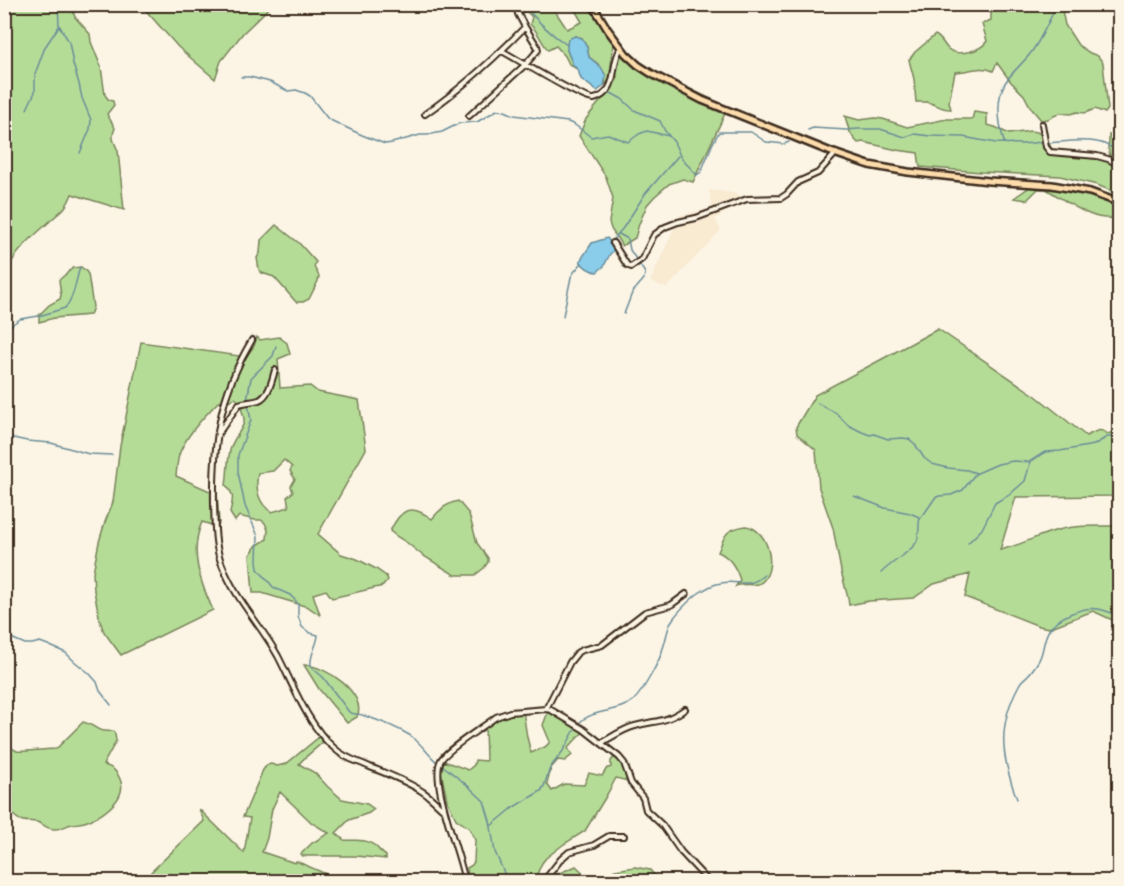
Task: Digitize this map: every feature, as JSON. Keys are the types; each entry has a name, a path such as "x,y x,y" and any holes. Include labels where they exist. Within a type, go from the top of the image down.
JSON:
{"highway":[{"path":"592,4 621,48 645,69 702,100 836,153 869,165 908,172 1052,185 1090,192 1119,202"}],"street":[{"path":"469,116 526,64 538,50 518,14 516,4"},
{"path":"425,114 502,51 525,27"},
{"path":"502,51 588,99 593,99 600,97 609,88 616,57 621,48"},
{"path":"1042,124 1046,147 1050,152 1097,156 1119,165"},
{"path":"613,243 631,267 643,258 654,235 665,227 747,199 782,198 798,182 818,173 836,153"},
{"path":"252,340 228,390 218,434 214,471 215,537 222,566 237,596 268,639 304,708 331,746 345,757 420,790 444,810"},
{"path":"218,434 239,404 264,397 275,370"},
{"path":"546,709 570,662 578,652 602,645 645,612 671,605 686,594"},
{"path":"465,882 459,855 444,810 438,768 440,762 450,751 496,717 546,709 559,714 614,752 624,763 631,783 643,798 646,810 662,825 685,858 709,882"},
{"path":"602,743 630,727 665,720 685,709"},
{"path":"543,882 569,852 594,845 609,836 624,836"},
{"path":"6,857 5,870 10,882"}],"shaded area":[{"path":"709,190 734,193 746,199 715,219 721,230 667,288 650,282 680,215 712,209"}],"green space":[{"path":"5,4 71,5 75,17 90,34 101,67 105,95 113,101 114,105 107,114 115,128 113,139 118,151 124,210 72,194 62,210 18,253 5,275"},
{"path":"141,5 272,5 243,33 221,61 215,79 178,47"},
{"path":"515,5 551,5 567,29 582,22 572,5 589,5 614,42 609,80 604,86 606,76 598,64 589,57 582,38 575,36 567,50 573,65 578,70 569,64 556,46 548,50 530,24 532,17 526,11 518,15"},
{"path":"991,5 1061,5 1065,25 1078,45 1098,56 1103,63 1108,109 1105,113 1095,109 1085,113 1060,113 1041,120 1024,95 997,63 993,71 979,69 955,72 949,102 951,109 926,102 916,102 914,79 909,60 915,52 935,35 948,49 957,53 980,48 987,41 982,24 991,20"},
{"path":"617,53 626,53 644,67 728,107 693,182 683,179 669,184 654,197 647,205 635,238 622,246 609,222 613,198 606,177 579,136 586,119 617,80"},
{"path":"974,112 987,114 987,125 1009,134 1037,132 1046,138 1053,151 1096,154 1111,159 1108,148 1109,135 1119,141 1119,194 1097,185 1060,176 920,167 918,153 863,142 858,143 849,131 845,116 859,120 883,119 907,127 947,119 972,119"},
{"path":"1037,182 1073,186 1119,202 1119,217 1109,218 1090,214 1046,189 1038,189 1027,200 1014,198"},
{"path":"276,225 299,243 316,262 314,267 319,276 318,281 309,299 303,302 296,302 274,277 259,270 257,258 260,253 261,240"},
{"path":"81,267 88,274 93,307 90,315 54,318 39,322 39,315 49,305 60,299 59,280 73,268"},
{"path":"938,329 1036,396 1086,436 1100,431 1108,434 1119,432 1119,496 1016,497 1000,550 1065,528 1119,526 1119,623 1093,611 1049,628 1039,626 965,597 970,574 934,584 914,598 869,601 849,605 833,528 819,488 816,450 797,434 796,427 815,395"},
{"path":"257,337 260,340 279,337 287,343 290,354 278,359 280,388 310,386 318,392 359,400 366,449 318,534 341,554 376,569 388,580 383,586 332,598 326,590 313,594 320,615 308,607 262,593 253,593 250,555 256,546 267,539 268,530 261,520 239,516 235,521 230,513 232,496 226,485 229,456 232,444 244,420 241,403 235,398 226,402 218,402 183,445 178,458 176,476 217,493 218,527 202,522 196,544 200,578 213,610 121,655 104,632 100,621 93,572 99,542 113,502 120,446 141,342 246,357","holes":["284,460 292,467 290,471 295,479 291,486 293,492 287,497 289,507 272,512 263,505 259,495 258,473 273,471"]},
{"path":"458,501 469,514 477,543 488,558 484,568 475,575 455,575 422,555 390,531 402,513 418,511 432,519 444,507"},
{"path":"746,526 754,529 765,541 770,558 769,566 767,574 760,583 736,586 740,580 734,567 726,557 718,552 722,541 730,531"},
{"path":"304,665 313,666 333,675 351,690 359,708 357,717 347,723 319,689"},
{"path":"548,706 552,711 584,731 568,748 572,755 565,761 558,760 551,768 547,784 552,791 564,784 584,785 589,773 602,776 607,768 611,767 611,761 617,753 632,782 616,778 585,831 546,858 534,881 469,881 467,868 474,862 475,840 469,828 456,819 447,800 441,772 444,761 468,770 474,765 475,760 486,761 485,726 505,715 523,711 531,753 545,747 550,742 543,725 548,712 545,707"},
{"path":"83,722 99,730 113,731 115,734 116,741 103,765 117,773 122,786 114,804 86,822 59,829 17,818 5,801 5,743 17,751 56,749"},
{"path":"324,733 328,736 299,764 315,773 342,799 367,804 374,809 349,820 336,833 344,840 363,841 374,845 386,856 386,859 356,856 303,856 301,854 312,843 329,833 312,823 280,792 272,809 262,852 295,863 296,861 342,881 146,882 151,872 204,821 199,809 244,853 250,818 243,817 263,770 267,765 286,764"},
{"path":"576,866 592,881 546,881 556,874"},
{"path":"635,867 650,870 659,881 594,881 615,870"}],"water":[{"path":"575,36 582,38 589,57 601,67 606,76 604,86 597,91 581,79 567,50 568,39"},
{"path":"607,238 616,249 610,254 604,266 597,272 592,271 580,261 592,243"}],"waterway":[{"path":"58,4 59,25 69,42 82,98 91,120 90,129 80,153"},
{"path":"169,4 172,7"},
{"path":"524,4 533,16 567,45"},
{"path":"1004,142 999,112 1002,90 1008,79 1034,49 1055,9"},
{"path":"27,109 35,92 35,74 45,47 59,26"},
{"path":"241,77 250,77 270,82 288,91 296,90 305,93 328,119 385,144 442,132 460,123 477,122 497,110 514,115 568,122 591,137 608,134 628,142 647,131 669,136"},
{"path":"609,92 622,99 634,110 660,121 674,142 681,158 697,175 701,172 719,132 751,132 766,142 784,144 789,142"},
{"path":"808,130 813,128 880,129 905,137 914,134 963,137 996,143 1043,142"},
{"path":"1048,143 1091,141 1103,143 1120,152"},
{"path":"609,244 623,228 645,194 678,156"},
{"path":"619,234 628,239 630,250 645,273 644,279 632,293 624,314"},
{"path":"563,316 571,277 581,264"},
{"path":"4,330 20,319 65,308 73,294 80,267"},
{"path":"276,346 273,356 251,378 247,400 251,420 238,455 238,472 245,506 258,536 258,569 274,588 290,595 296,601 302,627 318,635 311,667 323,677 349,712 381,721 411,736 438,763"},
{"path":"817,403 836,413 848,425 862,432 888,439 909,439 924,458 932,464 976,473"},
{"path":"4,436 51,443 89,454 112,455"},
{"path":"881,573 915,545 920,517 935,498 963,490 975,474 998,464 1013,461 1029,462 1045,452 1094,445 1107,437 1120,437"},
{"path":"968,543 982,529 995,503 1009,495 1025,481 1030,463"},
{"path":"854,496 885,508 919,517"},
{"path":"580,722 592,715 628,704 638,696 661,654 671,622 696,595 718,584 748,583 764,575"},
{"path":"1017,799 1007,769 1004,728 1012,700 1021,682 1039,660 1049,630 1064,617 1085,609 1101,610 1120,616"},
{"path":"4,635 25,644 40,642 66,653 97,682 100,691 111,705"},
{"path":"491,826 514,807 541,791 550,768 577,726"},
{"path":"442,765 484,801 495,852 508,882"}]}
